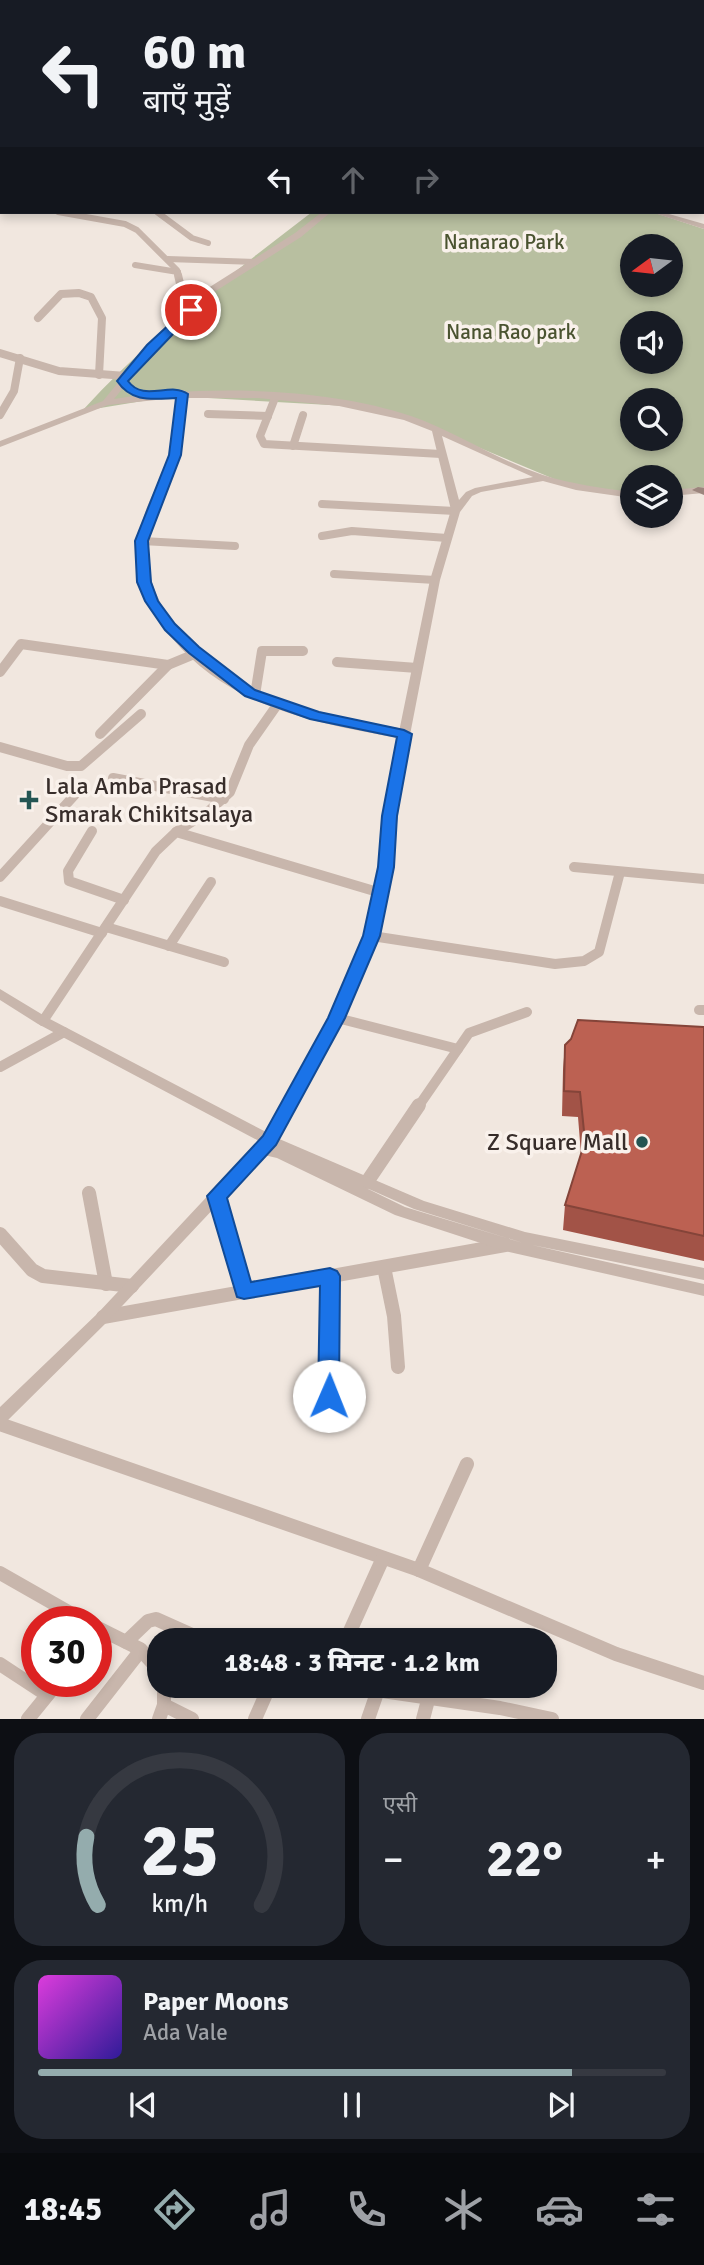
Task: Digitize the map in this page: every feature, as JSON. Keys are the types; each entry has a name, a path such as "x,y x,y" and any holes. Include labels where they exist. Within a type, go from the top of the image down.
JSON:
{"street":[{"path":"69,214 125,224 137,230 178,272 187,314"},
{"path":"160,214 192,237 208,243"},
{"path":"106,403 124,379 208,292 298,235 324,214"},
{"path":"662,214 704,227"},
{"path":"168,259 256,262"},
{"path":"135,265 178,272"},
{"path":"38,318 61,294 78,293 96,303 105,327 99,375"},
{"path":"0,353 59,371 124,379"},
{"path":"0,415 14,391 20,358"},
{"path":"124,379 129,390 142,396"},
{"path":"182,394 175,455 142,541 144,582 152,601 170,627 197,653 221,674 255,695 276,705 404,734"},
{"path":"0,444 106,403 142,396 182,394 275,398 362,407 399,416 545,478 620,493"},
{"path":"275,398 261,442 441,454"},
{"path":"208,414 268,416"},
{"path":"293,446 303,415"},
{"path":"436,430 456,510"},
{"path":"0,1417 103,1317 265,1145 337,1018 372,936 381,893 390,816 417,668 435,580 456,510 468,494 478,490 545,478"},
{"path":"683,492 702,491"},
{"path":"322,504 456,510"},
{"path":"322,536 352,531 447,538"},
{"path":"142,541 236,546"},
{"path":"334,574 435,580"},
{"path":"0,672 16,648 29,643 167,664"},
{"path":"255,695 262,651 303,652"},
{"path":"100,734 167,664 197,653"},
{"path":"337,662 417,668"},
{"path":"43,1021 156,851 176,832 224,799 236,782 249,745 276,705"},
{"path":"0,747 67,766 80,766 141,714"},
{"path":"114,778 224,799"},
{"path":"0,877 81,788"},
{"path":"92,831 68,872 69,881 124,900"},
{"path":"176,832 381,893"},
{"path":"575,867 704,879"},
{"path":"372,936 555,964 575,964 592,959 599,952 620,872"},
{"path":"169,946 211,882"},
{"path":"0,901 225,962"},
{"path":"0,994 43,1021 281,1154 400,1211 505,1245 704,1290"},
{"path":"367,1182 474,1029 527,1012"},
{"path":"337,1018 458,1049"},
{"path":"0,1067 64,1032"},
{"path":"265,1145 367,1182 419,1205 525,1238 656,1267 704,1274"},
{"path":"89,1193 106,1284"},
{"path":"217,1196 244,1291"},
{"path":"0,1234 37,1274 132,1286"},
{"path":"103,1317 505,1245"},
{"path":"384,1267 392,1304 398,1367"},
{"path":"329,1396 330,1276"},
{"path":"0,1424 419,1570 616,1654 704,1683"},
{"path":"419,1570 467,1464"},
{"path":"351,1628 383,1558"},
{"path":"0,1573 57,1606"},
{"path":"126,1642 148,1620 156,1619 177,1628"},
{"path":"112,1636 147,1655"},
{"path":"87,1719 141,1650"},
{"path":"0,1664 21,1678"},
{"path":"28,1719 45,1697"},
{"path":"255,1719 264,1698"},
{"path":"368,1719 375,1698"},
{"path":"413,1698 515,1709 543,1718"},
{"path":"423,1719 428,1700"},
{"path":"162,1712 192,1719"}],"green space":[{"name":"Nana Rao park","path":"309,214 658,214 704,229 704,489 683,490 683,465 620,465 620,491 566,484 408,418 347,406 173,396 82,411 163,331"}],"building":[{"name":"Z Square Mall","path":"578,1020 704,1027 704,1236 565,1205 585,1141 580,1092 564,1091 565,1045 571,1039"}],"place":[{"name":"Lala Amba Prasad Smarak Chikitsalaya","path":"29,800"},
{"name":"Z Square Mall","path":"642,1142"}],"route":[{"path":"191,310 151,348 122,381 129,390 142,396 182,394 175,455 145,526 142,541 144,582 152,601 170,627 194,650 221,674 250,693 276,705 315,716 404,734 390,816 386,867 372,936 337,1018 270,1140 217,1196 244,1291 330,1276 329,1396"}],"park label":[{"name":"Nanarao Park","path":"504,242"}]}
